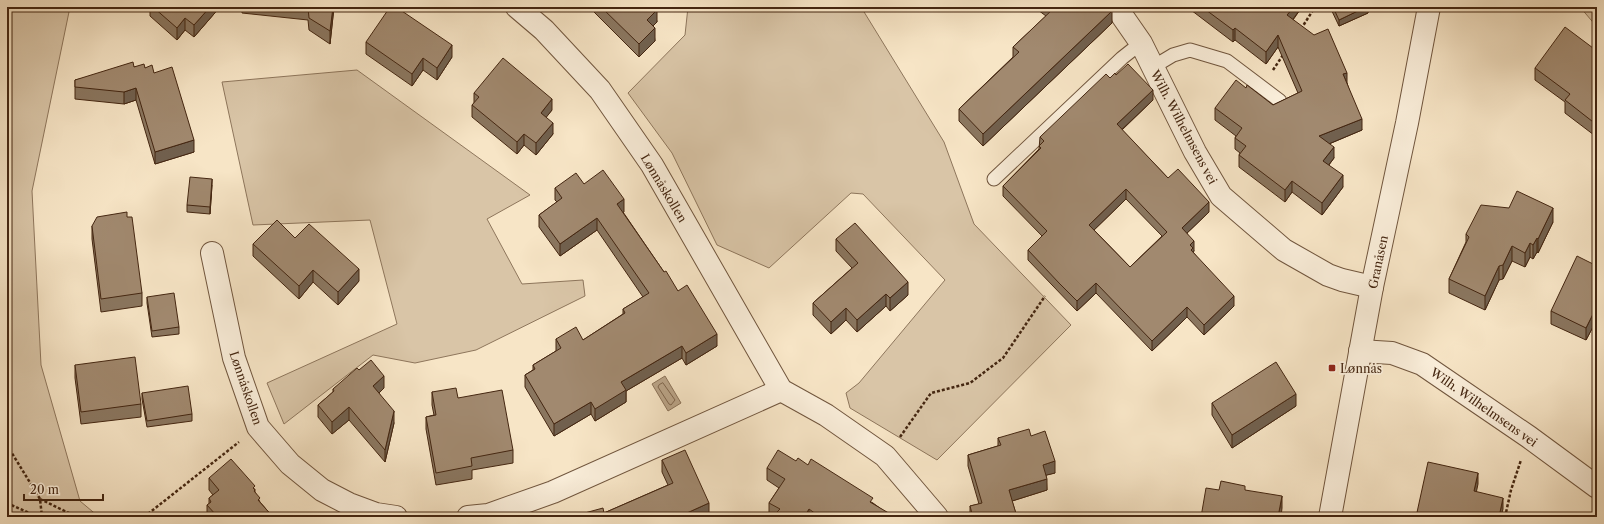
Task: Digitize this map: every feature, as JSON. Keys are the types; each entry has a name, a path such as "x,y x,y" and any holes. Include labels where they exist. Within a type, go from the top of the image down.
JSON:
{"street":[{"name":"Lønnåskollen","path":"517,7 544,30 600,90 652,165 781,390"},
{"name":"Wilh. Wilhelmsens vei","path":"1116,7 1141,43 1195,152 1221,196 1284,250 1328,275 1372,287"},
{"name":"Granåsen","path":"1330,517 1372,287 1407,123 1429,7"},
{"name":"Lønnåskollen","path":"212,254 234,358 258,427 290,464 322,490 349,504 376,514 396,517"},
{"name":"Wilh. Wilhelmsens vei","path":"1360,351 1392,353 1422,364 1529,437 1597,487"},
{"path":"468,517 488,515 554,492 781,390 826,415 885,456 937,517"}],"lane":[{"path":"994,179 1122,58 1141,43"},
{"path":"1153,67 1173,55 1190,50 1227,61 1280,101"}],"path":[{"path":"1299,32 1315,7"},
{"path":"1262,88 1286,50"},
{"path":"885,456 931,393 970,382 1003,358 1045,296"},
{"path":"144,517 258,427"},
{"path":"1505,517 1511,490 1529,437"},
{"path":"7,445 40,499 42,517"},
{"path":"40,499 77,517"},
{"path":"7,503 38,517"}],"shaded area":[{"path":"7,7 70,7 32,191 41,365 80,501 99,517 7,517"},
{"path":"688,7 861,7 944,142 974,224 1071,325 937,460 850,408 846,393 859,383 945,280 863,194 851,193 769,268 717,245 672,153 628,93 685,35"},
{"path":"1580,7 1597,7 1597,27"},
{"path":"357,70 530,195 487,219 522,284 583,280 585,296 476,350 415,363 373,355 284,424 267,383 397,324 370,220 253,225 222,82"}],"water":[{"path":"665,376 681,403 668,411 652,384"}],"building":[{"path":"153,7 210,7 194,25 185,18 177,28"},
{"path":"302,7 333,7 330,31 309,18 308,8"},
{"path":"390,7 396,7 452,45 437,68 423,58 412,74 366,42"},
{"path":"601,7 654,7 657,10 647,20 655,28 639,44"},
{"path":"1050,7 1110,7 1112,11 983,134 959,109 1019,52 1013,47 1053,9"},
{"path":"1202,7 1294,7 1287,15 1314,35 1328,29 1347,73 1343,74 1362,119 1319,136 1334,147 1323,161 1343,175 1322,203 1292,181 1285,190 1239,155 1246,146 1235,138 1242,128 1215,108 1236,80 1246,88 1247,85 1273,105 1302,91 1278,35 1266,52 1235,28 1233,30"},
{"path":"1333,7 1366,7 1339,20"},
{"path":"1565,27 1597,51 1597,125 1565,100 1570,94 1535,68"},
{"path":"503,58 552,99 541,113 553,123 536,143 524,134 517,142 472,105 479,97 474,93"},
{"path":"133,62 134,67 144,64 145,68 152,65 154,73 172,67 194,140 155,152 136,88 124,92 75,87 75,80"},
{"path":"1128,64 1153,90 1117,124 1168,178 1178,169 1209,202 1182,228 1194,241 1190,245 1193,248 1191,250 1234,296 1204,325 1187,307 1152,341 1096,283 1077,301 1059,283 1028,250 1047,231 1003,186 1041,148 1039,146 1044,141 1040,137 1106,74 1110,78 1115,73 1116,75","holes":["1126,189 1167,232 1130,267 1089,225"]},
{"path":"603,170 624,199 617,204 664,272 666,271 678,291 687,285 717,334 686,353 682,346 621,382 626,390 595,409 591,402 554,424 525,375 535,369 533,365 561,348 556,339 576,327 583,340 625,313 623,309 649,293 597,218 560,244 539,215 562,198 555,188 576,173 584,184"},
{"path":"190,177 212,179 210,207 187,205"},
{"path":"1517,191 1553,208 1538,239 1537,238 1533,245 1530,243 1525,253 1512,246 1503,265 1499,266 1485,296 1449,279 1469,237 1466,234 1481,205 1509,208"},
{"path":"127,212 127,217 132,217 142,293 101,299 92,226 97,217"},
{"path":"277,220 295,238 309,224 359,269 338,292 313,270 299,286 253,244"},
{"path":"855,223 908,282 890,298 886,294 857,320 846,308 831,322 813,303 858,263 836,239"},
{"path":"1577,256 1597,266 1597,312 1595,310 1586,328 1551,311"},
{"path":"174,293 179,327 152,331 147,297"},
{"path":"135,357 141,404 81,412 75,365"},
{"path":"371,360 384,376 373,386 394,411 385,450 349,407 332,422 318,405 334,391 333,389 357,368 359,370"},
{"path":"1276,362 1296,394 1232,435 1212,403"},
{"path":"188,386 192,414 147,421 142,393"},
{"path":"456,388 458,398 502,390 513,450 471,458 472,466 436,473 426,417 436,415 432,392"},
{"path":"1029,429 1031,436 1045,431 1055,461 1043,465 1047,479 1009,490 1017,517 973,517 970,506 982,503 968,455 1001,445 998,438"},
{"path":"685,450 709,503 678,517 570,517 603,508 604,513 673,483 662,460"},
{"path":"778,450 796,461 798,458 808,465 811,459 873,498 870,502 892,515 891,517 820,517 809,509 804,517 782,517 776,513 780,509 769,503 785,479 767,468"},
{"path":"231,459 255,486 253,488 255,490 254,491 260,498 258,500 273,517 213,517 216,515 207,505 211,502 209,498 219,490 209,478"},
{"path":"1428,462 1478,473 1474,491 1503,498 1499,517 1416,517"},
{"path":"1221,481 1245,486 1245,490 1282,496 1278,517 1201,517 1206,488 1219,490"}],"place":[{"name":"Lønnås","path":"1332,368"}]}
